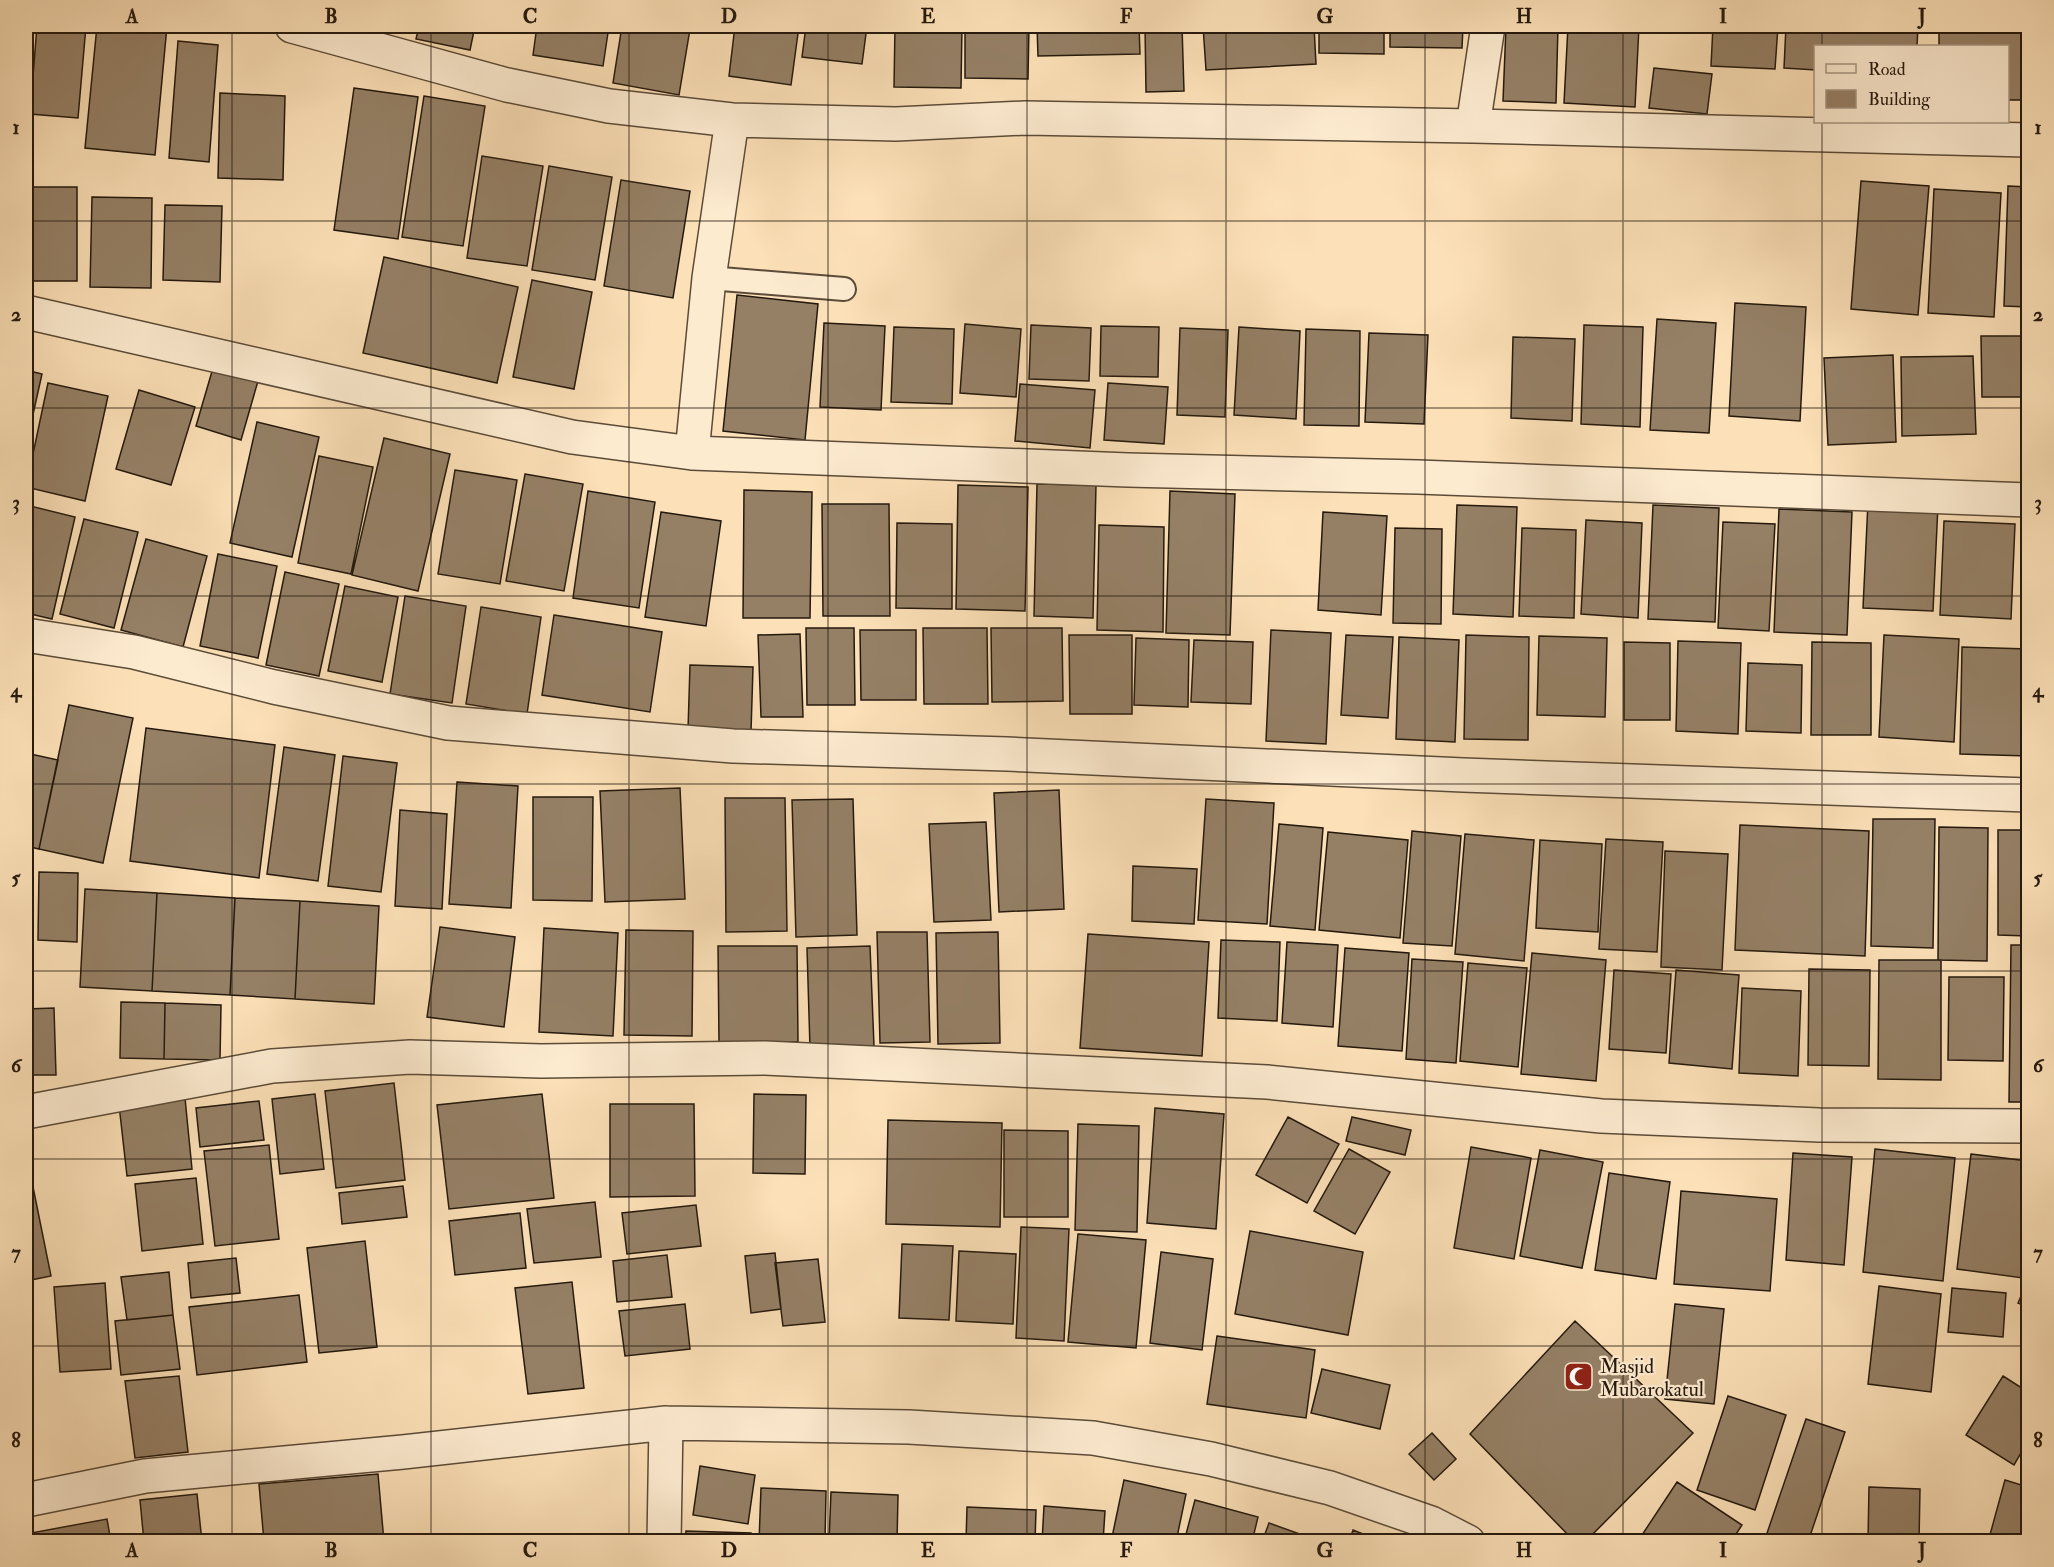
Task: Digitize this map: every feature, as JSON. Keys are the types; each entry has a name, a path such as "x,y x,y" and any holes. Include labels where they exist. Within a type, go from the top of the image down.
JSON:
{"street":[{"path":"292,26 507,85 609,106 732,120 896,124 1025,118 1473,126 2028,140"},
{"path":"1473,126 1488,26"},
{"path":"692,453 709,278 732,120"},
{"path":"26,312 572,437 692,453 2028,500"},
{"path":"26,635 134,652 274,687 448,723 710,744 1019,754 1475,776 2028,795"},
{"path":"26,1112 272,1066 410,1057 541,1061 765,1058 1267,1082 1601,1116 1819,1125 2028,1126"},
{"path":"26,1500 145,1476 403,1452 666,1423 909,1427 1093,1438 1211,1459 1330,1488 1431,1523 1468,1542"},
{"path":"664,1542 666,1423"}],"lane":[{"path":"709,278 844,289"}],"building":[{"path":"37,26 86,26 78,118 30,114"},
{"path":"97,26 167,26 155,155 85,148"},
{"path":"419,26 475,26 470,50 416,39"},
{"path":"537,26 609,26 603,66 533,55"},
{"path":"622,26 671,26 690,29 679,95 613,83"},
{"path":"735,26 799,26 791,85 729,76"},
{"path":"806,26 867,26 862,64 802,57"},
{"path":"895,26 962,26 961,88 894,87"},
{"path":"965,26 1029,26 1028,79 965,78"},
{"path":"1037,26 1139,26 1140,54 1038,56"},
{"path":"1145,26 1182,26 1184,91 1146,92"},
{"path":"1203,26 1314,26 1316,64 1206,70"},
{"path":"1319,26 1384,26 1384,54 1319,53"},
{"path":"1390,26 1463,26 1462,48 1390,47"},
{"path":"1506,26 1558,26 1556,103 1503,101"},
{"path":"1568,26 1639,26 1635,107 1564,103"},
{"path":"1713,26 1778,26 1775,69 1711,66"},
{"path":"1786,26 1918,26 1917,45 1814,45 1814,70 1784,68"},
{"path":"1939,26 2028,26 2028,100 2009,100 2009,45 1939,45"},
{"path":"178,41 218,45 209,162 169,158"},
{"path":"1654,68 1712,74 1707,114 1649,108"},
{"path":"354,88 418,97 398,239 334,230"},
{"path":"220,93 285,96 283,180 218,178"},
{"path":"424,96 485,106 463,246 402,237"},
{"path":"482,156 543,166 527,266 467,258"},
{"path":"549,166 612,177 595,280 532,270"},
{"path":"621,180 690,191 673,298 604,286"},
{"path":"1861,181 1929,186 1918,315 1851,309"},
{"path":"2008,186 2028,187 2028,307 2004,306"},
{"path":"26,187 77,187 77,281 26,281"},
{"path":"1934,189 2001,193 1994,317 1928,313"},
{"path":"92,197 152,198 151,288 90,287"},
{"path":"165,205 222,206 220,282 163,280"},
{"path":"384,257 518,287 497,383 363,353"},
{"path":"532,280 592,292 574,389 513,377"},
{"path":"737,295 818,304 805,440 723,431"},
{"path":"1735,303 1806,307 1800,421 1729,416"},
{"path":"1657,319 1716,323 1709,433 1650,430"},
{"path":"824,323 885,326 881,410 820,407"},
{"path":"965,324 1021,329 1016,397 960,393"},
{"path":"1031,325 1091,328 1089,381 1029,379"},
{"path":"1584,325 1643,327 1640,427 1581,424"},
{"path":"1101,326 1159,327 1158,377 1100,376"},
{"path":"894,327 954,329 952,404 891,402"},
{"path":"1239,327 1300,331 1296,419 1234,415"},
{"path":"1180,328 1228,330 1225,417 1177,415"},
{"path":"1306,329 1360,331 1359,426 1304,425"},
{"path":"1369,333 1428,335 1424,424 1365,422"},
{"path":"1981,336 2021,336 2023,397 1982,397"},
{"path":"1513,337 1575,339 1572,421 1511,418"},
{"path":"1893,355 1896,442 1828,445 1824,358"},
{"path":"1973,356 1976,434 1902,436 1901,357"},
{"path":"213,368 258,381 241,440 196,426"},
{"path":"26,370 42,374 26,446"},
{"path":"48,383 108,396 85,501 26,487"},
{"path":"1108,383 1168,387 1164,444 1104,440"},
{"path":"1020,384 1095,390 1090,448 1015,441"},
{"path":"139,390 195,407 171,485 116,469"},
{"path":"257,422 319,437 292,557 230,543"},
{"path":"384,438 450,454 418,591 352,575"},
{"path":"319,456 373,467 351,574 298,563"},
{"path":"455,470 517,480 500,584 438,574"},
{"path":"525,474 583,484 564,591 506,581"},
{"path":"1037,484 1096,485 1093,618 1034,616"},
{"path":"958,485 1028,487 1025,611 956,609"},
{"path":"744,490 812,492 810,618 743,618"},
{"path":"588,491 655,502 639,608 573,598"},
{"path":"1170,491 1235,494 1230,635 1166,633"},
{"path":"1868,502 1938,505 1933,611 1863,608"},
{"path":"822,504 889,504 890,616 823,616"},
{"path":"26,505 75,517 52,619 26,613"},
{"path":"1457,505 1517,507 1513,617 1453,614"},
{"path":"1653,505 1719,508 1715,622 1648,619"},
{"path":"1779,509 1852,512 1847,635 1774,632"},
{"path":"661,512 721,521 706,626 645,617"},
{"path":"1323,512 1387,516 1381,615 1318,610"},
{"path":"84,519 138,532 114,628 60,614"},
{"path":"1586,520 1642,523 1638,618 1581,614"},
{"path":"1944,521 2015,524 2011,619 1940,615"},
{"path":"1723,522 1775,524 1769,631 1718,628"},
{"path":"897,523 952,524 952,609 896,608"},
{"path":"1099,525 1164,527 1163,632 1097,630"},
{"path":"1395,528 1442,529 1441,624 1393,623"},
{"path":"1522,528 1576,530 1574,618 1519,616"},
{"path":"146,539 207,556 183,647 121,630"},
{"path":"218,554 277,566 258,658 200,646"},
{"path":"285,572 339,584 319,676 266,665"},
{"path":"345,586 398,597 382,682 328,671"},
{"path":"405,596 466,606 452,703 390,694"},
{"path":"481,607 541,617 527,714 466,704"},
{"path":"554,615 662,632 650,712 542,695"},
{"path":"806,628 854,628 855,705 807,705"},
{"path":"923,628 987,628 988,704 924,704"},
{"path":"991,628 1062,628 1063,701 992,702"},
{"path":"860,630 916,630 916,700 861,700"},
{"path":"1271,630 1331,633 1326,744 1266,741"},
{"path":"800,634 803,717 761,717 758,635"},
{"path":"1069,635 1132,635 1132,714 1070,714"},
{"path":"1346,635 1393,637 1388,718 1341,715"},
{"path":"1466,635 1529,637 1528,740 1464,739"},
{"path":"1884,635 1959,639 1954,742 1879,737"},
{"path":"1539,636 1607,638 1605,717 1537,715"},
{"path":"1399,637 1459,640 1455,742 1396,739"},
{"path":"1136,638 1189,640 1188,707 1134,705"},
{"path":"1194,640 1253,642 1251,704 1191,702"},
{"path":"1678,641 1741,643 1738,734 1676,731"},
{"path":"1624,642 1670,643 1670,720 1624,720"},
{"path":"1812,642 1871,643 1871,735 1811,735"},
{"path":"1962,647 2028,649 2028,756 1960,754"},
{"path":"1748,663 1802,665 1801,733 1746,731"},
{"path":"690,665 753,667 751,732 688,730"},
{"path":"69,705 133,718 103,863 39,849"},
{"path":"146,728 275,745 259,878 130,861"},
{"path":"284,747 335,755 318,881 267,874"},
{"path":"26,753 58,760 39,849 26,846"},
{"path":"343,756 397,763 381,892 328,886"},
{"path":"457,782 518,786 511,908 449,904"},
{"path":"680,788 685,899 605,902 600,791"},
{"path":"1059,790 1064,909 999,912 994,793"},
{"path":"533,797 593,797 592,901 533,900"},
{"path":"725,798 785,798 787,931 726,932"},
{"path":"853,799 857,935 796,937 792,800"},
{"path":"1206,799 1274,803 1267,924 1198,920"},
{"path":"400,810 447,814 442,909 395,906"},
{"path":"1873,819 1935,819 1933,948 1871,946"},
{"path":"986,822 991,920 934,922 929,824"},
{"path":"1279,824 1323,828 1315,930 1270,926"},
{"path":"1740,825 1869,831 1865,956 1735,950"},
{"path":"1939,827 1988,828 1987,961 1938,960"},
{"path":"1998,830 2028,830 2028,936 1998,935"},
{"path":"1412,831 1461,836 1452,946 1403,943"},
{"path":"1328,832 1408,840 1400,938 1319,930"},
{"path":"1465,834 1534,840 1524,961 1455,954"},
{"path":"1606,839 1663,842 1657,952 1599,949"},
{"path":"1540,840 1602,844 1598,932 1536,928"},
{"path":"1665,851 1728,854 1722,970 1661,967"},
{"path":"1133,866 1197,869 1194,924 1132,921"},
{"path":"39,872 78,873 77,942 38,940"},
{"path":"85,889 157,893 152,991 80,987"},
{"path":"157,893 235,898 230,995 152,991"},
{"path":"235,898 300,901 295,999 230,995"},
{"path":"300,901 379,906 374,1004 295,999"},
{"path":"440,927 515,937 504,1027 427,1017"},
{"path":"544,928 618,933 613,1036 539,1032"},
{"path":"626,930 693,931 692,1036 624,1035"},
{"path":"877,932 927,932 930,1042 880,1043"},
{"path":"998,932 1000,1043 938,1044 936,933"},
{"path":"1088,934 1209,942 1202,1056 1080,1048"},
{"path":"1221,940 1280,942 1277,1021 1218,1018"},
{"path":"1287,942 1338,945 1333,1027 1282,1023"},
{"path":"2011,945 2028,945 2028,1102 2009,1102"},
{"path":"718,946 797,946 798,1042 719,1042"},
{"path":"870,946 874,1046 810,1048 807,948"},
{"path":"1345,948 1409,953 1402,1051 1338,1046"},
{"path":"1532,953 1606,960 1596,1081 1521,1074"},
{"path":"1412,959 1463,962 1456,1063 1406,1059"},
{"path":"1879,960 1941,960 1941,1080 1878,1079"},
{"path":"1468,963 1527,968 1518,1067 1460,1061"},
{"path":"1809,969 1870,970 1869,1066 1808,1065"},
{"path":"1614,970 1671,974 1666,1053 1609,1049"},
{"path":"1676,970 1739,975 1732,1069 1669,1063"},
{"path":"1949,977 2004,977 2003,1061 1948,1060"},
{"path":"1742,988 1801,991 1798,1076 1739,1073"},
{"path":"121,1002 165,1003 164,1059 120,1058"},
{"path":"165,1003 221,1005 220,1060 164,1059"},
{"path":"54,1008 56,1075 26,1075 26,1009"},
{"path":"394,1083 405,1180 336,1188 325,1091"},
{"path":"315,1094 324,1169 280,1174 272,1099"},
{"path":"542,1094 554,1198 449,1209 437,1105"},
{"path":"754,1094 806,1095 805,1174 753,1173"},
{"path":"185,1098 192,1169 127,1176 119,1105"},
{"path":"259,1101 264,1140 200,1147 196,1108"},
{"path":"610,1104 694,1104 695,1196 610,1197"},
{"path":"1155,1108 1224,1114 1216,1229 1147,1223"},
{"path":"1288,1117 1339,1144 1307,1203 1256,1175"},
{"path":"1352,1117 1411,1130 1405,1155 1346,1141"},
{"path":"888,1120 1002,1123 1000,1227 886,1224"},
{"path":"1078,1124 1139,1126 1137,1232 1075,1230"},
{"path":"1004,1130 1068,1131 1068,1217 1004,1217"},
{"path":"269,1145 279,1239 215,1246 204,1151"},
{"path":"1471,1147 1531,1158 1514,1259 1454,1248"},
{"path":"1349,1149 1390,1172 1355,1234 1314,1211"},
{"path":"1875,1149 1955,1158 1943,1281 1863,1272"},
{"path":"1540,1150 1603,1162 1582,1268 1520,1256"},
{"path":"1793,1153 1852,1157 1844,1265 1786,1260"},
{"path":"1971,1154 2028,1161 2028,1233 2023,1278 1957,1269"},
{"path":"26,1167 29,1167 51,1276 26,1281"},
{"path":"1609,1173 1670,1182 1656,1279 1595,1270"},
{"path":"196,1178 203,1244 142,1251 135,1184"},
{"path":"403,1186 407,1217 342,1224 339,1193"},
{"path":"1681,1191 1777,1199 1770,1291 1674,1284"},
{"path":"595,1202 601,1257 534,1263 527,1209"},
{"path":"696,1205 701,1246 627,1254 622,1213"},
{"path":"520,1213 526,1268 455,1275 449,1221"},
{"path":"1021,1227 1069,1229 1064,1341 1016,1338"},
{"path":"1250,1231 1363,1252 1348,1335 1235,1314"},
{"path":"1078,1234 1146,1240 1136,1348 1068,1342"},
{"path":"365,1241 377,1347 319,1353 307,1248"},
{"path":"902,1244 953,1246 949,1320 899,1318"},
{"path":"959,1251 1016,1254 1013,1324 956,1321"},
{"path":"1161,1252 1213,1259 1202,1350 1150,1343"},
{"path":"775,1253 781,1309 751,1313 745,1256"},
{"path":"667,1255 672,1297 617,1302 613,1261"},
{"path":"236,1258 240,1293 191,1298 188,1263"},
{"path":"818,1259 825,1322 783,1326 775,1263"},
{"path":"169,1272 173,1315 127,1320 121,1277"},
{"path":"2028,1280 2028,1307 2018,1303"},
{"path":"572,1282 584,1388 528,1394 515,1288"},
{"path":"105,1283 111,1369 60,1372 54,1287"},
{"path":"1879,1286 1941,1294 1931,1392 1868,1384"},
{"path":"1952,1288 2006,1293 2003,1337 1948,1332"},
{"path":"299,1295 307,1362 197,1375 189,1307"},
{"path":"685,1304 690,1349 625,1356 619,1311"},
{"path":"1675,1304 1724,1309 1714,1404 1665,1399"},
{"path":"173,1315 180,1369 121,1375 115,1321"},
{"name":"Masjid Mubarokatul","path":"1575,1321 1693,1433 1585,1542 1575,1542 1470,1434"},
{"path":"1217,1336 1315,1350 1306,1418 1207,1404"},
{"path":"1322,1369 1390,1385 1380,1429 1311,1413"},
{"path":"179,1376 188,1452 135,1458 125,1381"},
{"path":"2003,1376 2028,1392 2028,1441 2014,1465 1966,1435"},
{"path":"1728,1396 1786,1415 1755,1510 1697,1490"},
{"path":"1806,1419 1845,1432 1808,1542 1764,1542"},
{"path":"1432,1433 1456,1459 1434,1480 1409,1454"},
{"path":"700,1466 755,1475 748,1524 693,1515"},
{"path":"378,1474 384,1542 264,1542 259,1484"},
{"path":"1124,1480 1186,1494 1176,1542 1111,1542"},
{"path":"2005,1480 2028,1487 2028,1542 1988,1542"},
{"path":"1677,1482 1742,1525 1731,1542 1652,1542 1642,1535"},
{"path":"1869,1487 1920,1489 1919,1542 1868,1541"},
{"path":"761,1488 826,1491 825,1542 759,1542"},
{"path":"831,1492 898,1495 897,1542 829,1542"},
{"path":"197,1494 202,1542 144,1542 140,1500"},
{"path":"1195,1500 1258,1517 1252,1542 1184,1542"},
{"path":"1044,1506 1105,1511 1103,1542 1042,1542"},
{"path":"967,1507 1036,1510 1035,1542 966,1542"},
{"path":"107,1519 111,1542 33,1542 31,1533"},
{"path":"1269,1523 1322,1542 1262,1542"},
{"path":"1353,1530 1383,1542 1349,1542"},
{"path":"686,1531 751,1533 751,1542 685,1542"}],"place":[{"name":"Masjid Mubarokatul","path":"1579,1377"}]}
